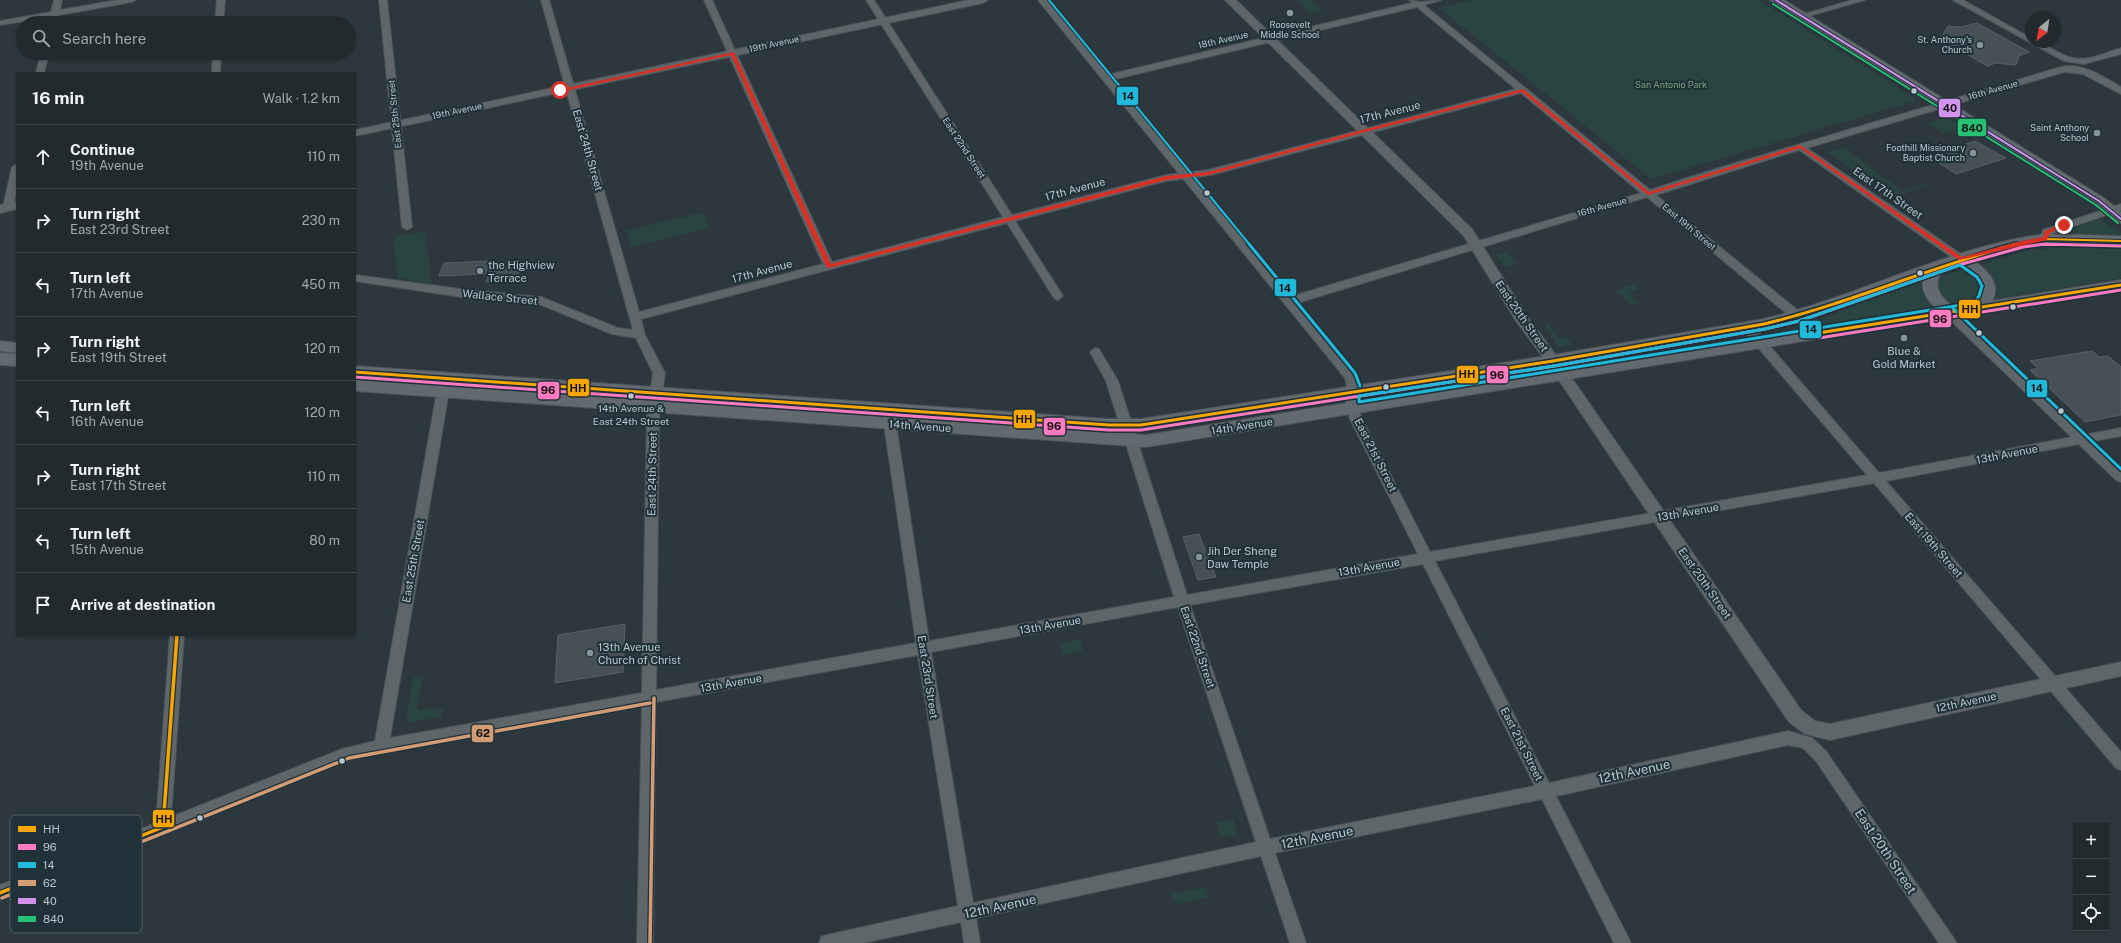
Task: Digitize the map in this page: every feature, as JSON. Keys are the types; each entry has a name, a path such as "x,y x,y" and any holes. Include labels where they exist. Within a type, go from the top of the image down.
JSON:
{"main road":[{"path":"1776,0 2117,212"},
{"path":"1950,312 1931,294 1930,280 1937,267 2022,242 2045,238 2121,242"},
{"path":"1961,259 1980,273 1988,287 1987,297 1977,308"},
{"name":"14th Avenue","path":"1128,433 1156,424 1553,361 1748,327 1797,316 1937,267"},
{"name":"14th Avenue","path":"356,372 447,385 1128,433 1146,441 2121,285"},
{"path":"0,346 16,348"},
{"path":"0,359 16,360"},
{"name":"14th Avenue","path":"356,385 447,385"}],"street":[{"path":"55,14 58,0"},
{"path":"43,16 132,0"},
{"path":"220,16 221,0"},
{"name":"East 25th Street","path":"383,0 407,227"},
{"name":"East 24th Street","path":"545,0 640,334 659,372 653,417 645,943"},
{"path":"708,0 829,266"},
{"name":"East 22nd Street","path":"870,0 1058,296"},
{"name":"19th Avenue","path":"356,133 983,0"},
{"name":"East 21st Street","path":"1043,0 1352,376 1355,385 1353,408 1356,419 1428,557 1623,943"},
{"name":"East 20th Street","path":"1230,0 1468,232 1474,245 1521,318 1553,361 1658,517 1809,735 1949,943"},
{"name":"18th Avenue","path":"1107,78 1271,39 1416,2 1437,0"},
{"path":"1802,16 1861,0"},
{"path":"1957,0 2025,38"},
{"name":"East 19th Street","path":"1416,2 1797,316 1816,334"},
{"path":"0,23 16,20"},
{"path":"2043,48 2121,91"},
{"name":"16th Avenue","path":"1290,301 1648,194 1800,146 2121,52"},
{"path":"40,72 43,60"},
{"path":"216,72 217,60"},
{"name":"17th Avenue","path":"635,317 1166,178 1208,174 1364,131 1523,90"},
{"name":"East 17th Street","path":"1800,146 1961,259"},
{"path":"8,207 16,171"},
{"path":"2045,238 2047,232 2117,212"},
{"name":"Wallace Street","path":"356,278 468,294 541,301 616,331 640,334"},
{"path":"1950,312 2121,476"},
{"name":"East 19th Street","path":"1748,327 2121,763"},
{"name":"East 22nd Street","path":"1095,352 1112,381 1182,600 1298,943"},
{"name":"East 25th Street","path":"381,746 447,385"},
{"name":"East 23rd Street","path":"891,417 924,649 972,943"},
{"name":"13th Avenue","path":"142,836 348,753 381,746 924,649 1182,600 1877,478 2121,432"},
{"path":"163,827 177,636"},
{"name":"12th Avenue","path":"827,943 967,914 1266,847 1546,791 1788,738 1830,732 2121,669"},
{"name":"13th Avenue","path":"0,893 10,889"}],"green space":[{"path":"1297,0 1311,0 1323,11 1311,14"},
{"name":"San Antonio Park","path":"1472,0 1759,0 1915,98 1915,101 1651,179 1439,8"},
{"path":"1946,118 1979,138 1980,141 1975,140 1957,130 1944,134 1927,123"},
{"path":"1844,147 1902,191 1949,178 1892,197 1828,153 1828,151"},
{"path":"704,212 710,228 631,247 626,231"},
{"path":"2098,218 2121,233 2121,278 1831,326 1822,324 1820,319 1921,282 2026,251 2083,244 2056,235"},
{"path":"425,232 432,284 397,278 394,236"},
{"path":"1505,252 1518,262 1504,267 1496,255"},
{"path":"1634,284 1639,289 1629,293 1638,302 1632,305 1615,291"},
{"path":"1551,324 1550,326 1558,338 1566,337 1572,345 1559,347 1545,326"},
{"path":"1080,640 1083,651 1064,655 1063,657 1059,643"},
{"path":"422,677 417,709 443,708 441,717 406,723 413,678"},
{"path":"1233,819 1238,834 1221,838 1217,823"},
{"path":"1206,887 1209,897 1177,904 1170,894"}],"building":[{"name":"St. Anthony's Church","path":"1977,23 2029,52 2019,56 2016,65 1996,63 1987,66 1940,39 1948,26 1962,27"},
{"name":"Foothill Missionary Baptist Church","path":"1975,141 2006,158 1956,174 1936,161 1952,156 1945,151"},
{"path":"490,261 485,274 439,276 444,263"},
{"path":"518,266 517,269 520,268 516,280 486,282 491,267"},
{"path":"2092,351 2099,357 2108,356 2121,367 2121,415 2085,422 2030,370 2038,368 2030,361"},
{"name":"Jih Der Sheng Daw Temple","path":"1199,534 1216,577 1198,580 1183,537"},
{"name":"13th Avenue Church of Christ","path":"625,624 623,672 555,683 558,635"}],"transit line":[{"name":"14","path":"1049,0 1355,373 1360,386"},
{"name":"40","path":"1776,0 2099,201 2121,219"},
{"name":"840","path":"1773,4 2096,205 2118,223"},
{"name":"HH","path":"356,372 1109,425 1141,425 1553,361 1764,324 1797,316 1961,259 2022,242 2045,239 2121,241"},
{"name":"96","path":"356,377 1109,430 1141,430 1554,366 1765,329 1799,321 1962,264 2023,247 2045,244 2121,246"},
{"name":"14","path":"1960,265 1977,277 1982,286 1982,291 1974,303 1359,402 1359,396 1554,366 1765,329 1799,321 1960,265"},
{"name":"HH","path":"1818,333 2121,285"},
{"name":"96","path":"1819,338 2121,290"},
{"name":"14","path":"1953,308 2121,469"},
{"name":"HH","path":"142,836 163,827 177,636"},
{"name":"62","path":"650,943 654,698"},
{"name":"62","path":"142,842 349,758 650,703"},
{"name":"HH","path":"0,893 10,889"},
{"name":"62","path":"2,898 10,895"}],"place":[{"name":"Roosevelt Middle School","path":"1290,13"},
{"name":"St. Anthony's Church","path":"1980,45"},
{"name":"Saint Anthony School","path":"2097,133"},
{"name":"Foothill Missionary Baptist Church","path":"1973,153"},
{"name":"the Highview Terrace","path":"480,271"},
{"name":"Blue & Gold Market","path":"1904,338"},
{"name":"14th Avenue & East 24th Street","path":"631,396"},
{"name":"Jih Der Sheng Daw Temple","path":"1199,557"},
{"name":"13th Avenue Church of Christ","path":"590,653"}],"route":[{"path":"560,90 733,53 829,266 1166,178 1208,174 1364,131 1523,90 1648,194 1800,146 1961,259 2022,242 2045,238 2047,232 2064,225"}]}
